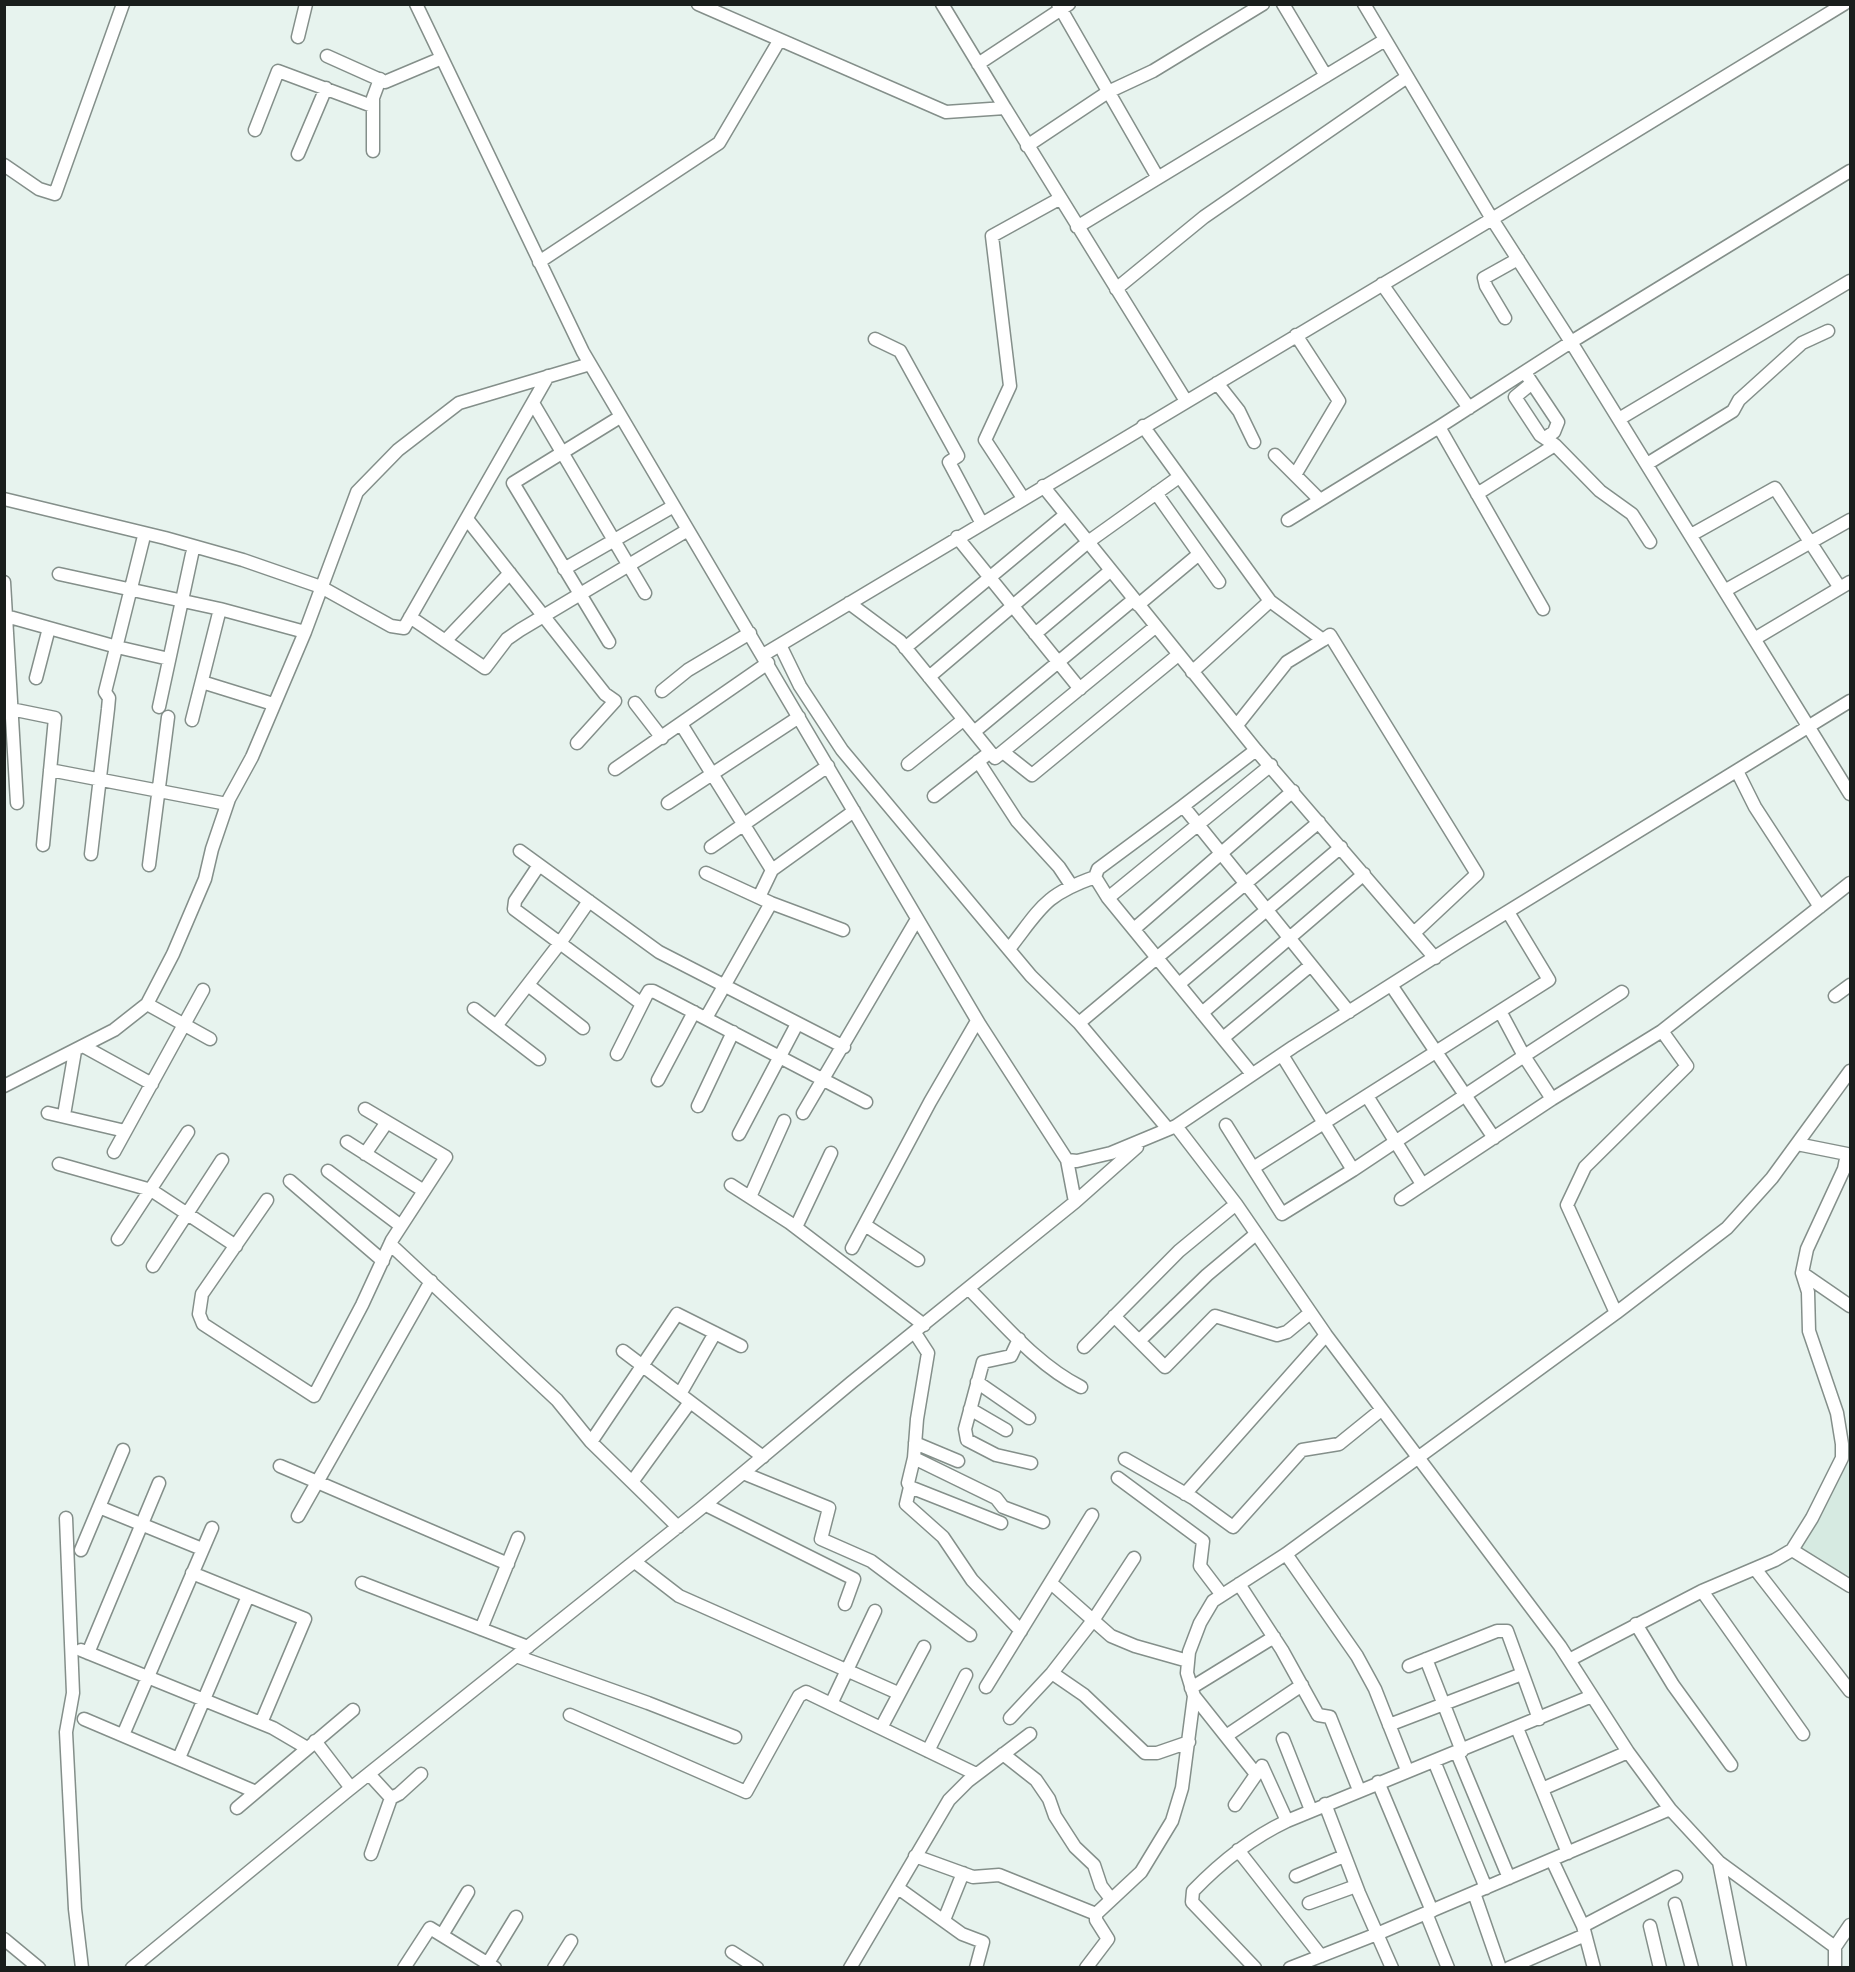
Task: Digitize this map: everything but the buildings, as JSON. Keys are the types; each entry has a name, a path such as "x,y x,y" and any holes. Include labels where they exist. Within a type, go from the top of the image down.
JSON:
{"street":[{"path":"4,165 33,186 55,194 123,4"},
{"path":"298,37 306,4"},
{"path":"416,4 590,364 686,531 750,633 977,1021 1067,1160 1075,1202"},
{"path":"698,4 946,112 1005,108"},
{"path":"942,4 1059,199 1186,401"},
{"path":"1027,146 1108,92 1153,71 1263,4"},
{"path":"1283,4 1326,76"},
{"path":"1364,4 1492,219 1692,535 1851,794"},
{"path":"615,769 681,724 780,645 981,522 1492,219 1844,4"},
{"path":"978,64 1063,6 1108,92 1158,178"},
{"path":"1077,227 1385,40"},
{"path":"539,262 719,143 779,41"},
{"path":"327,56 385,82 442,58"},
{"path":"255,130 276,71 372,106"},
{"path":"1116,290 1204,217 1407,77"},
{"path":"373,151 372,106 380,79"},
{"path":"298,154 326,88"},
{"path":"1288,520 1439,428 1571,342 1851,171"},
{"path":"1023,498 985,440 1010,386 992,236 1059,199"},
{"path":"1505,318 1486,286 1484,278 1518,259"},
{"path":"1619,419 1851,281"},
{"path":"1382,284 1469,408"},
{"path":"1647,464 1733,411 1739,400 1802,343 1828,331"},
{"path":"1295,475 1339,401 1296,335"},
{"path":"875,339 900,351 958,456 949,462 981,522"},
{"path":"4,1086 114,1030 147,1004 173,954 205,879 227,804 252,757 305,632 357,492 398,450 459,404 590,364"},
{"path":"1478,494 1550,441 1558,422 1524,372"},
{"path":"4,499 210,550 321,587 398,629 404,628 548,376"},
{"path":"1217,383 1239,411 1254,442"},
{"path":"1532,383 1517,394 1515,400 1534,428 1550,441 1586,479 1632,514 1650,542"},
{"path":"533,403 645,593"},
{"path":"609,642 513,483 620,417"},
{"path":"1143,426 1270,601 1323,640"},
{"path":"1439,428 1543,609"},
{"path":"1275,455 1320,500"},
{"path":"929,677 1088,542 1179,477"},
{"path":"1043,486 1256,750 1435,958"},
{"path":"1692,535 1774,488 1810,543 1845,585 1756,638"},
{"path":"1156,493 1219,582"},
{"path":"564,569 672,507"},
{"path":"905,648 1065,515"},
{"path":"467,519 542,617 605,694 615,701 577,743"},
{"path":"1726,590 1851,520"},
{"path":"410,617 484,668 507,639 686,531"},
{"path":"957,537 1080,689"},
{"path":"91,854 109,699 105,692 143,540"},
{"path":"159,707 192,554"},
{"path":"974,732 1058,662 1199,554"},
{"path":"1035,634 1110,571"},
{"path":"59,573 220,609 305,632"},
{"path":"445,641 510,573"},
{"path":"4,582 8,709 17,803"},
{"path":"1192,672 1270,601"},
{"path":"849,603 905,648 995,758 1155,627"},
{"path":"192,720 220,609"},
{"path":"6,615 117,647 169,659"},
{"path":"36,678 49,628"},
{"path":"662,691 688,670 750,633"},
{"path":"1237,725 1287,662 1330,635 1477,874 1414,933"},
{"path":"780,645 800,686 842,750 1047,993 1079,1023 1172,1127 1236,1204 1326,1335 1569,1660 1628,1752 1670,1809 1719,1862 1835,1947"},
{"path":"1003,752 1020,768 1032,775 1178,655"},
{"path":"202,682 273,704"},
{"path":"1067,1160 1077,1161 1111,1153 1172,1127 1391,985 1851,701"},
{"path":"635,703 662,738"},
{"path":"8,709 55,718 43,845"},
{"path":"149,865 168,717"},
{"path":"668,804 799,717"},
{"path":"908,764 963,720"},
{"path":"681,724 772,870"},
{"path":"1095,877 1098,869 1256,750"},
{"path":"934,796 990,752"},
{"path":"978,761 1017,821 1059,867 1071,885"},
{"path":"1108,898 1271,765"},
{"path":"711,847 828,766"},
{"path":"50,770 227,804"},
{"path":"1737,771 1755,807 1820,907"},
{"path":"1134,929 1293,791"},
{"path":"1183,806 1349,1012"},
{"path":"706,1018 765,900 772,870 854,811"},
{"path":"1079,1023 1319,822"},
{"path":"1179,984 1341,847"},
{"path":"520,851 659,952 843,1047"},
{"path":"539,865 515,901 514,909 642,1004"},
{"path":"706,873 765,900 843,930"},
{"path":"1202,1013 1364,874"},
{"path":"1009,949 1043,904 1071,885 1095,877"},
{"path":"1095,877 1108,898 1252,1074"},
{"path":"1401,1199 1552,1099 1662,1031 1851,883"},
{"path":"496,1026 560,943 589,901"},
{"path":"1253,1168 1549,980 1508,912"},
{"path":"802,1113 825,1078 917,919"},
{"path":"1222,1038 1311,965"},
{"path":"528,985 583,1028"},
{"path":"1391,985 1494,1138"},
{"path":"1835,996 1851,985"},
{"path":"114,1152 203,990"},
{"path":"616,1054 642,1004 650,991 653,991 825,1078 866,1102"},
{"path":"1226,1125 1282,1214 1353,1170 1622,992"},
{"path":"147,1004 210,1039"},
{"path":"474,1009 539,1059"},
{"path":"1500,1011 1524,1056 1552,1099"},
{"path":"658,1080 694,1012"},
{"path":"852,1248 930,1102 977,1021"},
{"path":"740,1134 797,1024"},
{"path":"1616,1313 1567,1205 1585,1167 1687,1066 1662,1031"},
{"path":"699,1106 733,1032"},
{"path":"79,1048 152,1084"},
{"path":"64,1115 79,1048"},
{"path":"1282,1054 1353,1170"},
{"path":"1256,1774 1193,1692 1187,1673 1188,1661 1200,1623 1213,1601 1286,1554 1616,1313 1727,1228 1772,1178 1851,1071"},
{"path":"1367,1096 1422,1185"},
{"path":"267,1200 202,1294 200,1319 203,1324 314,1396 390,1244 446,1157 365,1109"},
{"path":"48,1113 125,1131"},
{"path":"750,1197 784,1121"},
{"path":"365,1154 387,1122"},
{"path":"118,1239 188,1132"},
{"path":"132,1968 349,1790 706,1505 1075,1202 1145,1140"},
{"path":"347,1142 424,1191"},
{"path":"1569,1660 1636,1624 1702,1592 1756,1570 1792,1550 1812,1518 1842,1458 1837,1413 1809,1331 1808,1292 1803,1273 1807,1249 1849,1154 1797,1144"},
{"path":"796,1227 831,1153"},
{"path":"153,1266 189,1215 222,1160"},
{"path":"59,1164 151,1190 236,1246"},
{"path":"328,1171 401,1226"},
{"path":"290,1181 383,1261"},
{"path":"731,1185 796,1227 920,1329 928,1353 906,1504 943,1537 972,1580 1021,1631"},
{"path":"1084,1347 1179,1251 1236,1204"},
{"path":"865,1225 918,1260"},
{"path":"1139,1341 1207,1275 1256,1234"},
{"path":"390,1244 557,1400 591,1442 678,1527"},
{"path":"1803,1273 1851,1306"},
{"path":"298,1516 430,1281"},
{"path":"969,1289 1048,1366 1082,1387"},
{"path":"1114,1316 1163,1366 1168,1367 1215,1316 1277,1335 1287,1332 1310,1313"},
{"path":"591,1442 677,1314 741,1346"},
{"path":"632,1482 685,1398 715,1333"},
{"path":"1185,1494 1326,1335"},
{"path":"1019,1339 1011,1356 983,1362 965,1429 967,1440 996,1455 1031,1463"},
{"path":"623,1351 764,1456"},
{"path":"977,1382 1029,1418"},
{"path":"970,1409 1006,1430"},
{"path":"1125,1459 1185,1494 1233,1527 1302,1450 1339,1444 1381,1410"},
{"path":"915,1443 958,1461"},
{"path":"81,1550 123,1450"},
{"path":"914,1458 996,1498 1000,1506 1042,1522"},
{"path":"280,1466 508,1564"},
{"path":"744,1473 829,1509 821,1539 871,1561 970,1635"},
{"path":"1118,1478 1203,1541 1200,1566 1222,1595"},
{"path":"159,1484 85,1652 310,1745 349,1790"},
{"path":"910,1487 1001,1523"},
{"path":"706,1505 854,1579 845,1604"},
{"path":"99,1507 202,1549"},
{"path":"986,1687 1092,1515"},
{"path":"66,1518 74,1693 66,1732 75,1909 82,1968"},
{"path":"123,1735 212,1528"},
{"path":"481,1629 518,1538"},
{"path":"1792,1550 1851,1586"},
{"path":"1286,1554 1356,1656 1375,1689 1407,1770"},
{"path":"1011,1718 1052,1672 1094,1619 1134,1558"},
{"path":"635,1562 679,1596 898,1693"},
{"path":"1756,1570 1851,1691"},
{"path":"192,1573 305,1619 261,1723"},
{"path":"362,1582 528,1647"},
{"path":"1051,1583 1112,1636 1135,1646 1188,1661"},
{"path":"1239,1584 1274,1637 1318,1714 1330,1717 1359,1790"},
{"path":"1702,1592 1803,1734"},
{"path":"179,1758 248,1596"},
{"path":"831,1704 875,1611"},
{"path":"1636,1624 1673,1685 1731,1765"},
{"path":"1409,1666 1503,1630 1509,1635 1539,1719"},
{"path":"1193,1692 1274,1637"},
{"path":"881,1728 924,1647"},
{"path":"516,1656 735,1737"},
{"path":"1426,1659 1509,1878"},
{"path":"1052,1672 1084,1695 1145,1753 1157,1753 1189,1742"},
{"path":"1389,1725 1522,1674"},
{"path":"928,1751 966,1675"},
{"path":"1226,1736 1302,1685"},
{"path":"570,1715 746,1792 799,1696 806,1692 976,1774"},
{"path":"1086,1968 1107,1939 1096,1920 1096,1914 1141,1872 1165,1837 1182,1788 1193,1692"},
{"path":"1255,1968 1192,1902 1191,1897 1193,1890 1238,1850 1263,1833 1311,1810 1407,1770 1460,1752 1592,1696"},
{"path":"237,1808 353,1710"},
{"path":"84,1719 256,1792"},
{"path":"1517,1728 1568,1853"},
{"path":"850,1968 949,1800 976,1774 1030,1734"},
{"path":"1283,1740 1311,1810"},
{"path":"1542,1789 1628,1752"},
{"path":"1003,1754 1036,1780 1075,1847 1094,1865 1101,1886 1110,1899"},
{"path":"1434,1761 1480,1890 1500,1968"},
{"path":"1235,1805 1262,1766 1287,1821"},
{"path":"369,1774 391,1798"},
{"path":"371,1854 391,1798 422,1774"},
{"path":"1378,1782 1429,1912 1448,1968"},
{"path":"1325,1804 1356,1886 1392,1968"},
{"path":"1290,1968 1377,1934 1670,1809"},
{"path":"1238,1850 1321,1956"},
{"path":"915,1856 963,1873 983,1877 999,1875 1096,1914"},
{"path":"1296,1876 1344,1856"},
{"path":"1552,1860 1584,1930 1594,1968"},
{"path":"1719,1862 1740,1968"},
{"path":"944,1920 963,1873"},
{"path":"1509,1968 1528,1964 1676,1877"},
{"path":"1309,1904 1356,1886"},
{"path":"898,1888 962,1934 983,1942 976,1968"},
{"path":"442,1935 468,1892"},
{"path":"1675,1904 1692,1968"},
{"path":"404,1968 430,1928 491,1966 516,1917"},
{"path":"1835,1968 1835,1947 1851,1925"},
{"path":"1650,1926 1660,1968"},
{"path":"4,1939 39,1968"},
{"path":"554,1968 571,1941"},
{"path":"732,1952 752,1966"}],"shaded area":[{"path":"1850,1459 1850,1577 1801,1548"}]}
